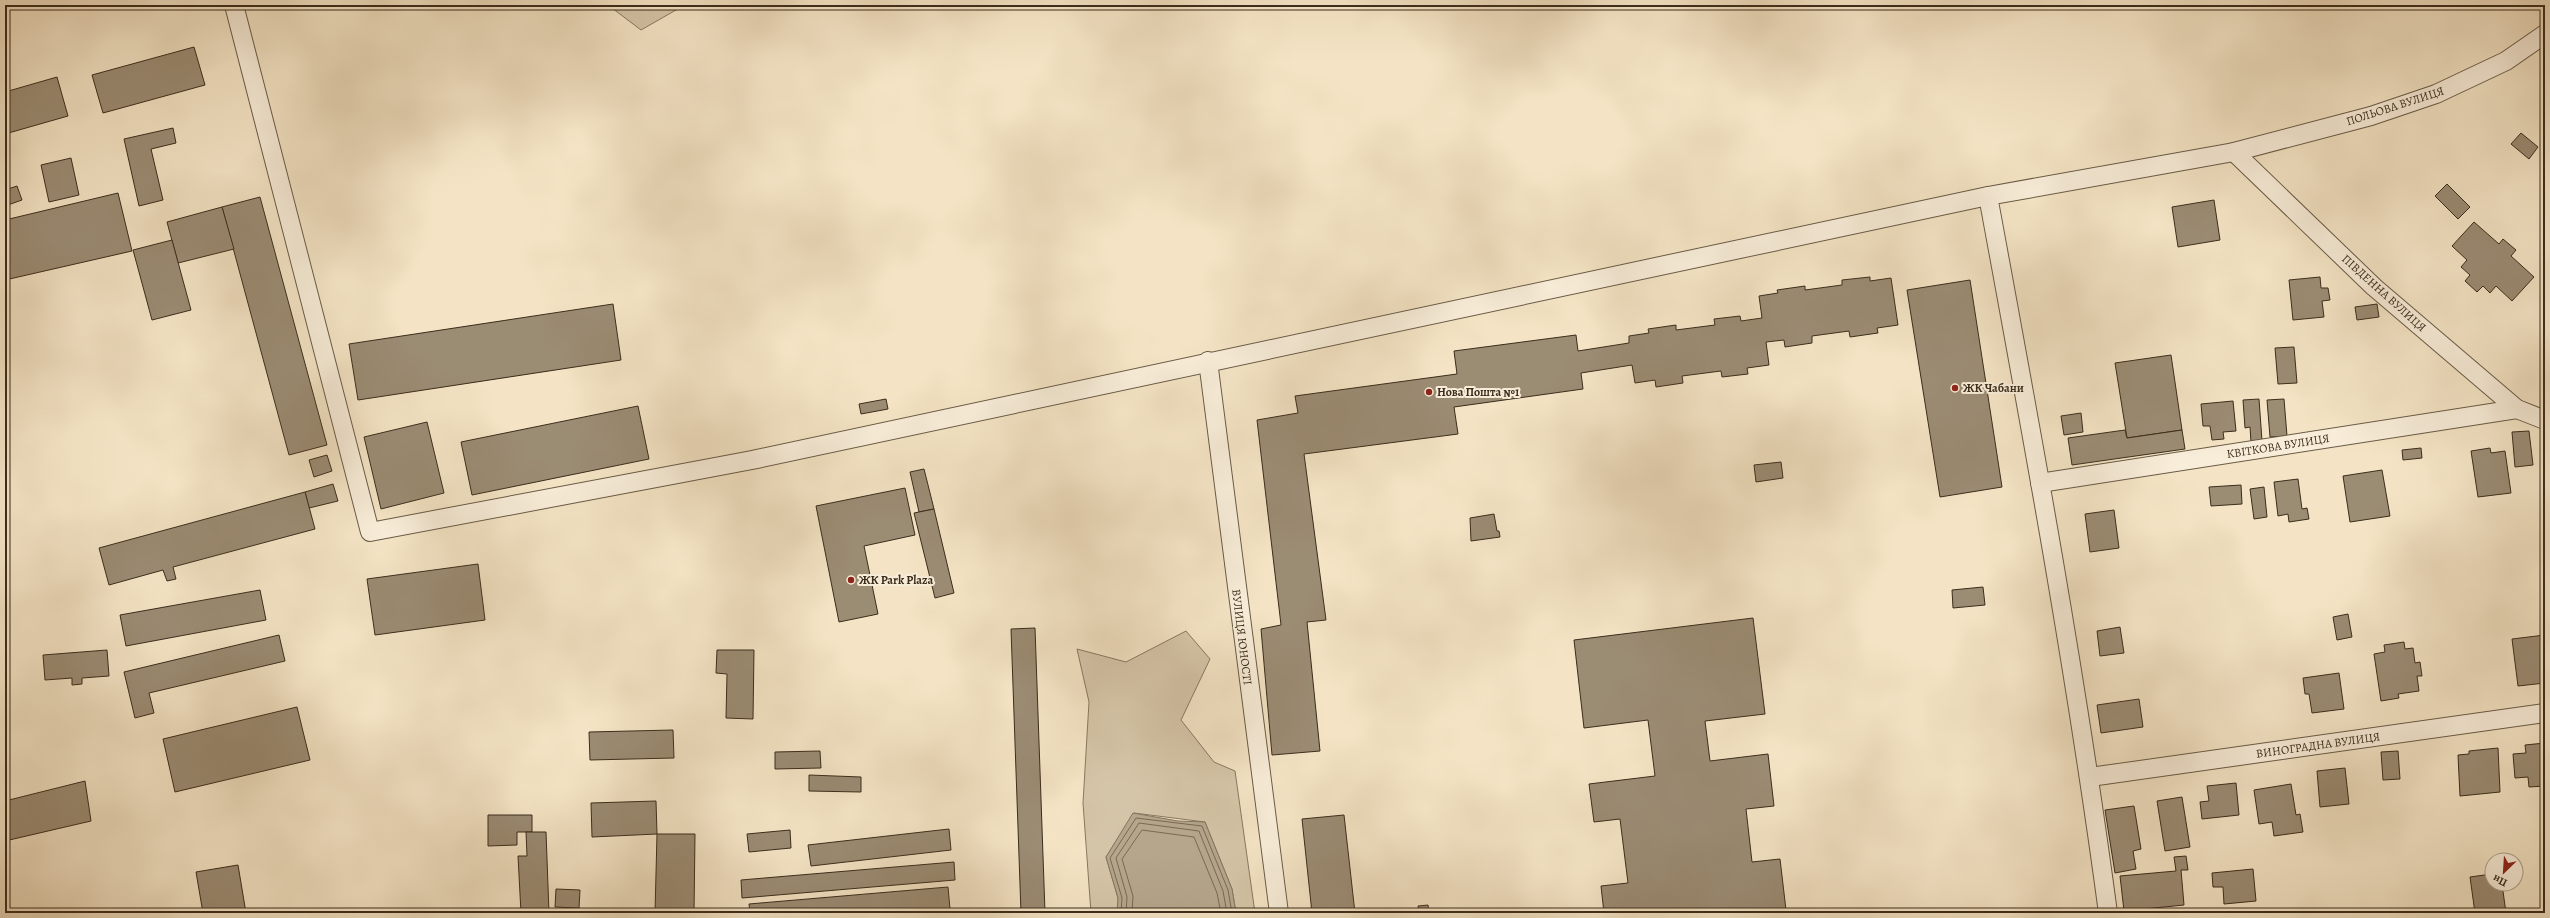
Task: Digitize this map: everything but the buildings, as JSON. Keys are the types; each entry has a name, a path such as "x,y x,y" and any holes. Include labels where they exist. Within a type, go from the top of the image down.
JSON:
{"street":[{"name":"ПОЛЬОВА ВУЛИЦЯ","path":"234,5 370,532 752,460 1208,361 1988,196 2234,152 2371,116 2436,94 2506,61 2545,34"},
{"name":"ПІВДЕННА ВУЛИЦЯ","path":"2234,152 2374,287 2516,409 2545,420"},
{"path":"1988,196 2040,482 2090,777 2108,913"},
{"name":"ВУЛИЦЯ ЮНОСТІ","path":"1208,361 1279,913"},
{"name":"КВІТКОВА ВУЛИЦЯ","path":"2040,482 2516,409"},
{"name":"ВИНОГРАДНА ВУЛИЦЯ","path":"2090,777 2545,712"}],"shaded area":[{"path":"608,5 683,5 683,6 641,30"},
{"path":"1186,631 1210,659 1181,720 1214,762 1235,771 1255,913 1236,913 1232,889 1205,822 1134,813 1106,857 1118,898 1119,913 1091,913 1083,803 1089,702 1077,649 1126,662"}],"water":[{"path":"1133,813 1178,821 1205,822 1232,889 1236,913 1117,913 1118,898 1106,857"}],"place":[{"name":"ЖК Чабани","path":"1955,388"},
{"name":"Нова Пошта №1","path":"1429,392"},
{"name":"ЖК Park Plaza","path":"851,580"}]}
